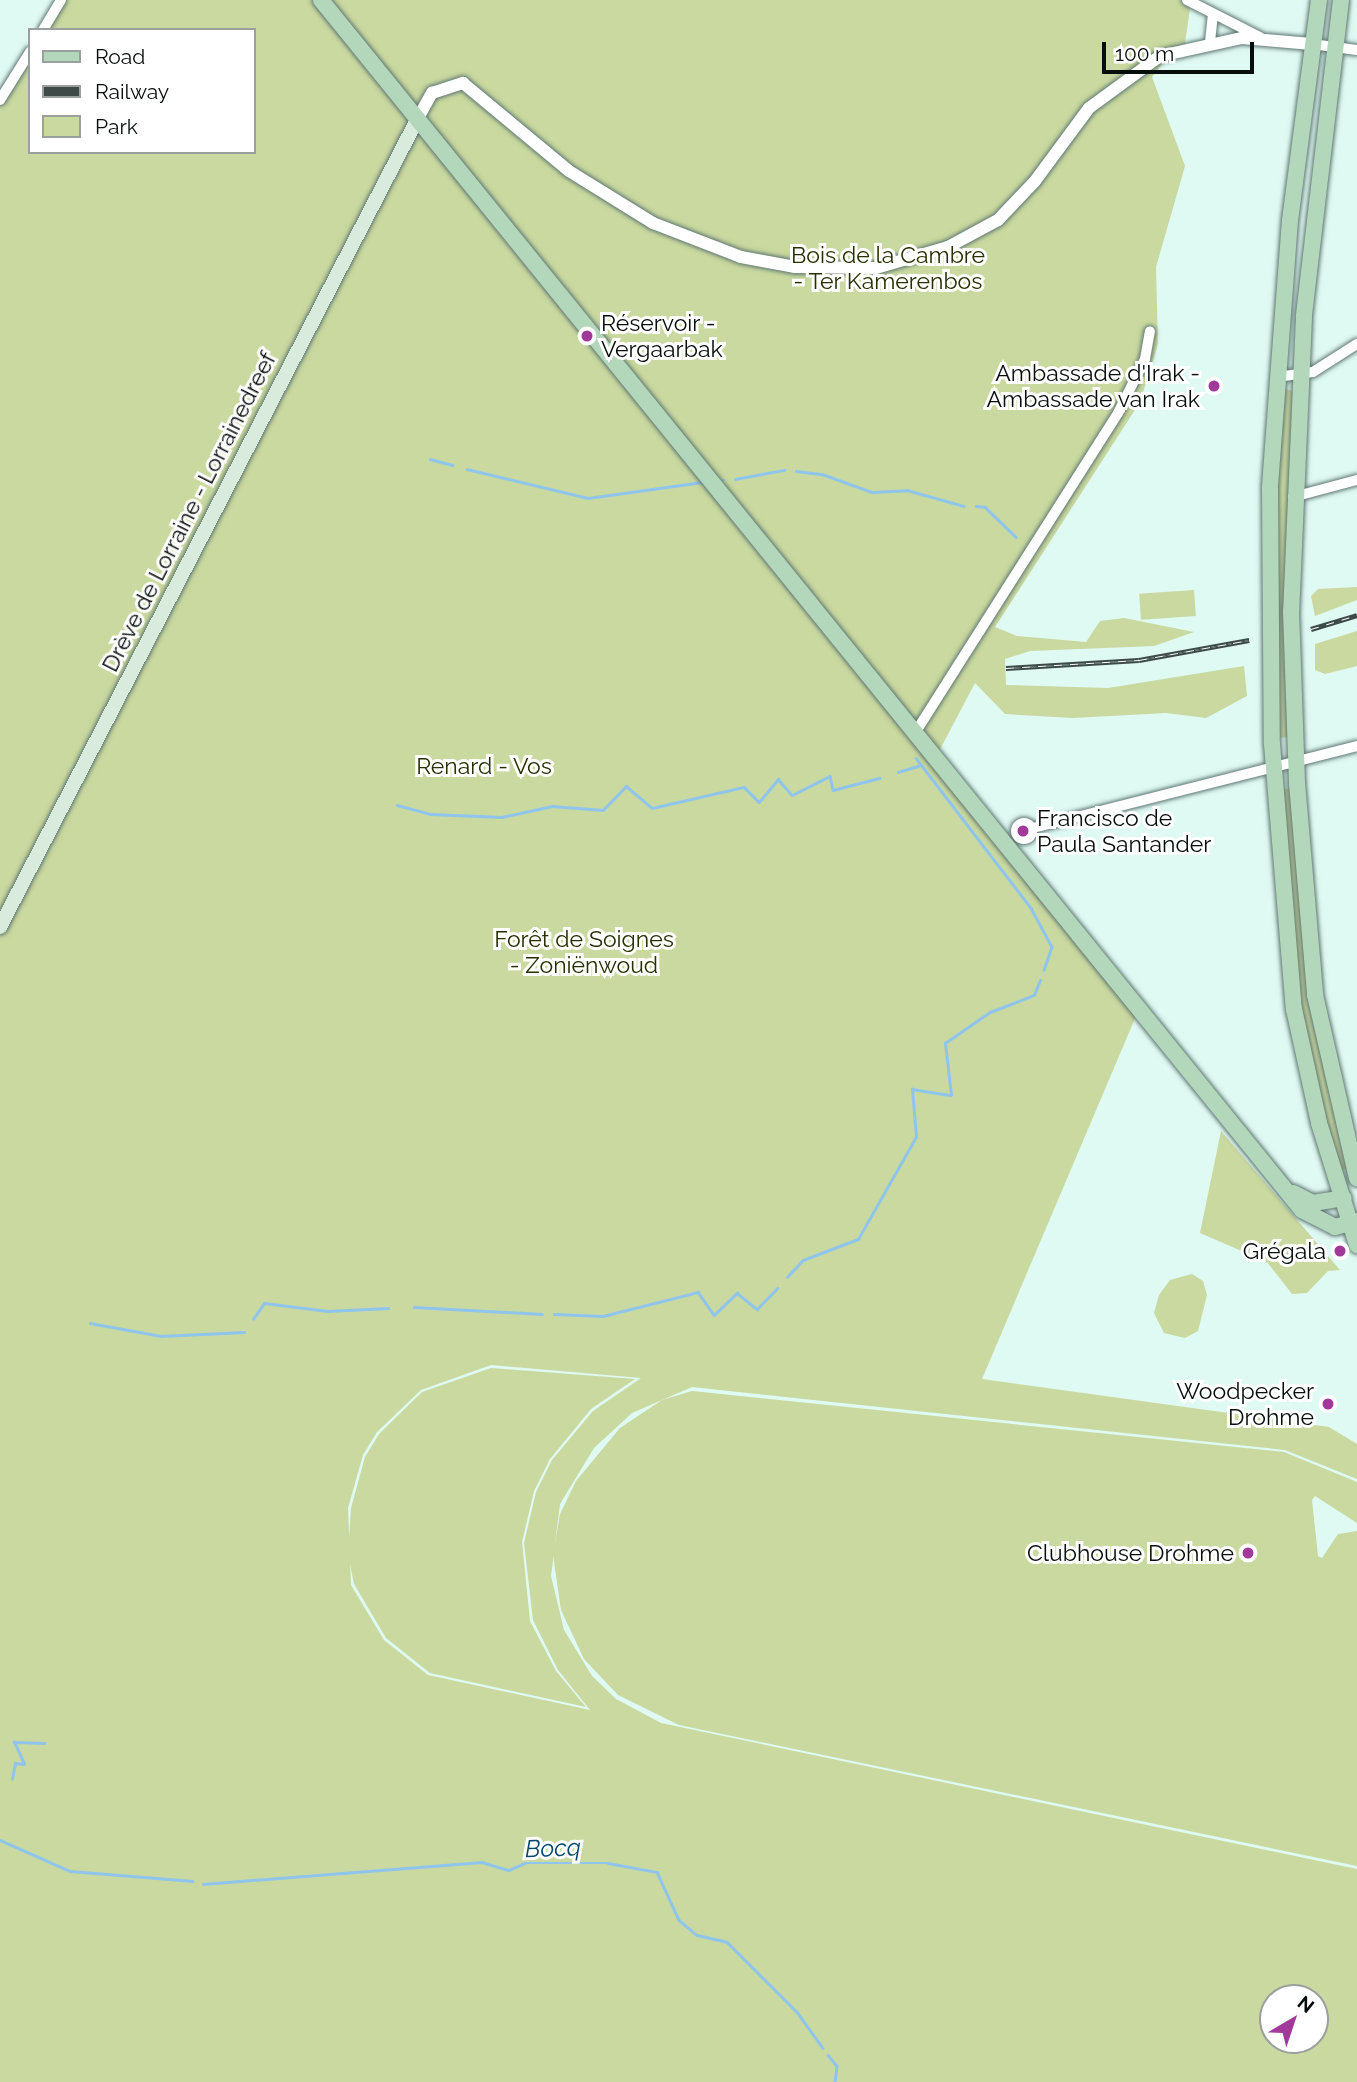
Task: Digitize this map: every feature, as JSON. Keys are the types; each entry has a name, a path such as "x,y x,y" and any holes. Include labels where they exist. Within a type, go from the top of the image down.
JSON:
{"main road":[{"path":"321,0 1289,1191 1314,1220 1335,1227 1354,1222"},
{"path":"1319,0 1311,44 1277,377 1269,544 1274,768 1294,1009 1319,1123 1350,1202 1357,1245"},
{"path":"1341,0 1299,376 1293,498 1296,762 1315,995 1353,1149 1357,1178"},
{"name":"Drève de Lorraine - Lorrainedreef","path":"0,927 418,118"},
{"path":"1289,1191 1313,1203 1350,1202"}],"street":[{"path":"44,28 61,0"},
{"path":"1187,0 1260,37"},
{"path":"1210,42 1213,15"},
{"path":"418,118 432,93 454,83 473,87 569,171 653,223 741,257 795,267 876,268 948,247 1006,214 1063,140 1125,77 1160,56 1210,42 1260,37 1357,50"},
{"path":"0,100 28,55"},
{"path":"915,733 1118,413 1145,359 1150,331"},
{"path":"1277,377 1299,376 1357,344"},
{"path":"1293,498 1357,480"},
{"path":"1033,828 1357,746"}],"green space":[{"name":"Forêt de Soignes - Zoniënwoud","path":"63,0 1184,0 1190,9 1183,56 1163,63 1152,77 1185,166 1156,267 1158,344 1140,402 995,627 1017,636 1086,642 1100,621 1124,618 1194,632 1154,646 1030,651 1005,659 1006,685 1108,688 1244,666 1247,696 1206,718 1166,713 1073,718 1005,714 975,683 936,757 1139,1009 982,1379 1329,1427 1357,1444 1357,1479 1285,1450 692,1387 632,1413 594,1448 560,1504 551,1576 564,1630 592,1676 616,1699 661,1723 1357,1869 1357,2082 0,2082 0,104 28,58 28,154 256,154 256,28 46,28","holes":["491,1365 641,1378 593,1411 552,1460 536,1492 524,1543 533,1620 558,1670 590,1710 428,1675 384,1640 351,1585 348,1508 363,1455 377,1432 421,1390"]},
{"path":"1283,388 1293,391 1287,539 1290,737 1277,738 1274,539"},
{"path":"1357,587 1357,600 1315,616 1311,596 1318,589"},
{"path":"1194,590 1196,616 1141,620 1139,594"},
{"path":"1357,631 1357,666 1325,674 1315,670 1315,644"},
{"path":"1279,789 1293,789 1297,856 1349,1168 1339,1171 1303,1033"},
{"path":"1221,1131 1340,1270 1328,1271 1307,1293 1292,1294 1267,1262 1200,1233"},
{"path":"1192,1274 1203,1281 1207,1295 1198,1331 1185,1338 1164,1333 1154,1313 1159,1295 1170,1280"},
{"path":"491,1368 635,1379 591,1409 550,1459 534,1491 522,1542 530,1621 556,1671 586,1707 430,1673 386,1638 354,1584 348,1554 351,1508 365,1457 379,1434 422,1392"},
{"path":"692,1391 1284,1452 1357,1482 1357,1523 1315,1496 1312,1500 1318,1556 1322,1558 1338,1534 1357,1531 1357,1866 679,1725 618,1695 584,1659 561,1610 553,1555 560,1514 576,1481 620,1428 662,1400"}],"waterway":[{"path":"430,459 452,465"},
{"path":"467,469 588,498 702,482"},
{"path":"735,479 784,470"},
{"path":"796,471 822,474 872,492 907,490 964,506"},
{"path":"976,506 985,507 1016,537"},
{"path":"916,758 1031,908 1052,947 1044,970"},
{"path":"898,772 918,766"},
{"path":"397,805 430,814 502,817 552,806 603,810 626,786 652,808 744,787 759,802 778,779 792,795 830,776 833,790 879,778"},
{"path":"787,1277 803,1260 858,1239 916,1137 912,1089 951,1095 945,1043 990,1012 1034,995 1040,980"},
{"path":"554,1314 603,1316 698,1292 714,1315 737,1293 757,1309 777,1288"},
{"path":"253,1319 264,1303 327,1311 388,1308"},
{"path":"414,1307 542,1314"},
{"path":"90,1323 161,1336 244,1332"},
{"path":"12,1779 15,1763 24,1764 14,1742 44,1743"},
{"name":"Bocq","path":"0,1840 70,1871 193,1881"},
{"name":"Bocq","path":"203,1884 482,1862 509,1870 525,1863 608,1863 657,1872 679,1920 697,1935 727,1942 797,2012 823,2048"},
{"name":"Bocq","path":"828,2055 837,2066 835,2082"}],"railway":[{"path":"1311,629 1357,615"},
{"path":"1006,668 1139,660 1249,640"}],"place":[{"name":"Réservoir - Vergaarbak","path":"587,336"},
{"name":"Ambassade d'Irak - Ambassade van Irak","path":"1214,386"},
{"name":"Francisco de Paula Santander","path":"1023,831"},
{"name":"Grégala","path":"1340,1251"},
{"name":"Woodpecker Drohme","path":"1328,1404"},
{"name":"Clubhouse Drohme","path":"1248,1553"}],"park label":[{"name":"Bois de la Cambre - Ter Kamerenbos","path":"888,268"},
{"name":"Renard - Vos","path":"484,766"}]}
